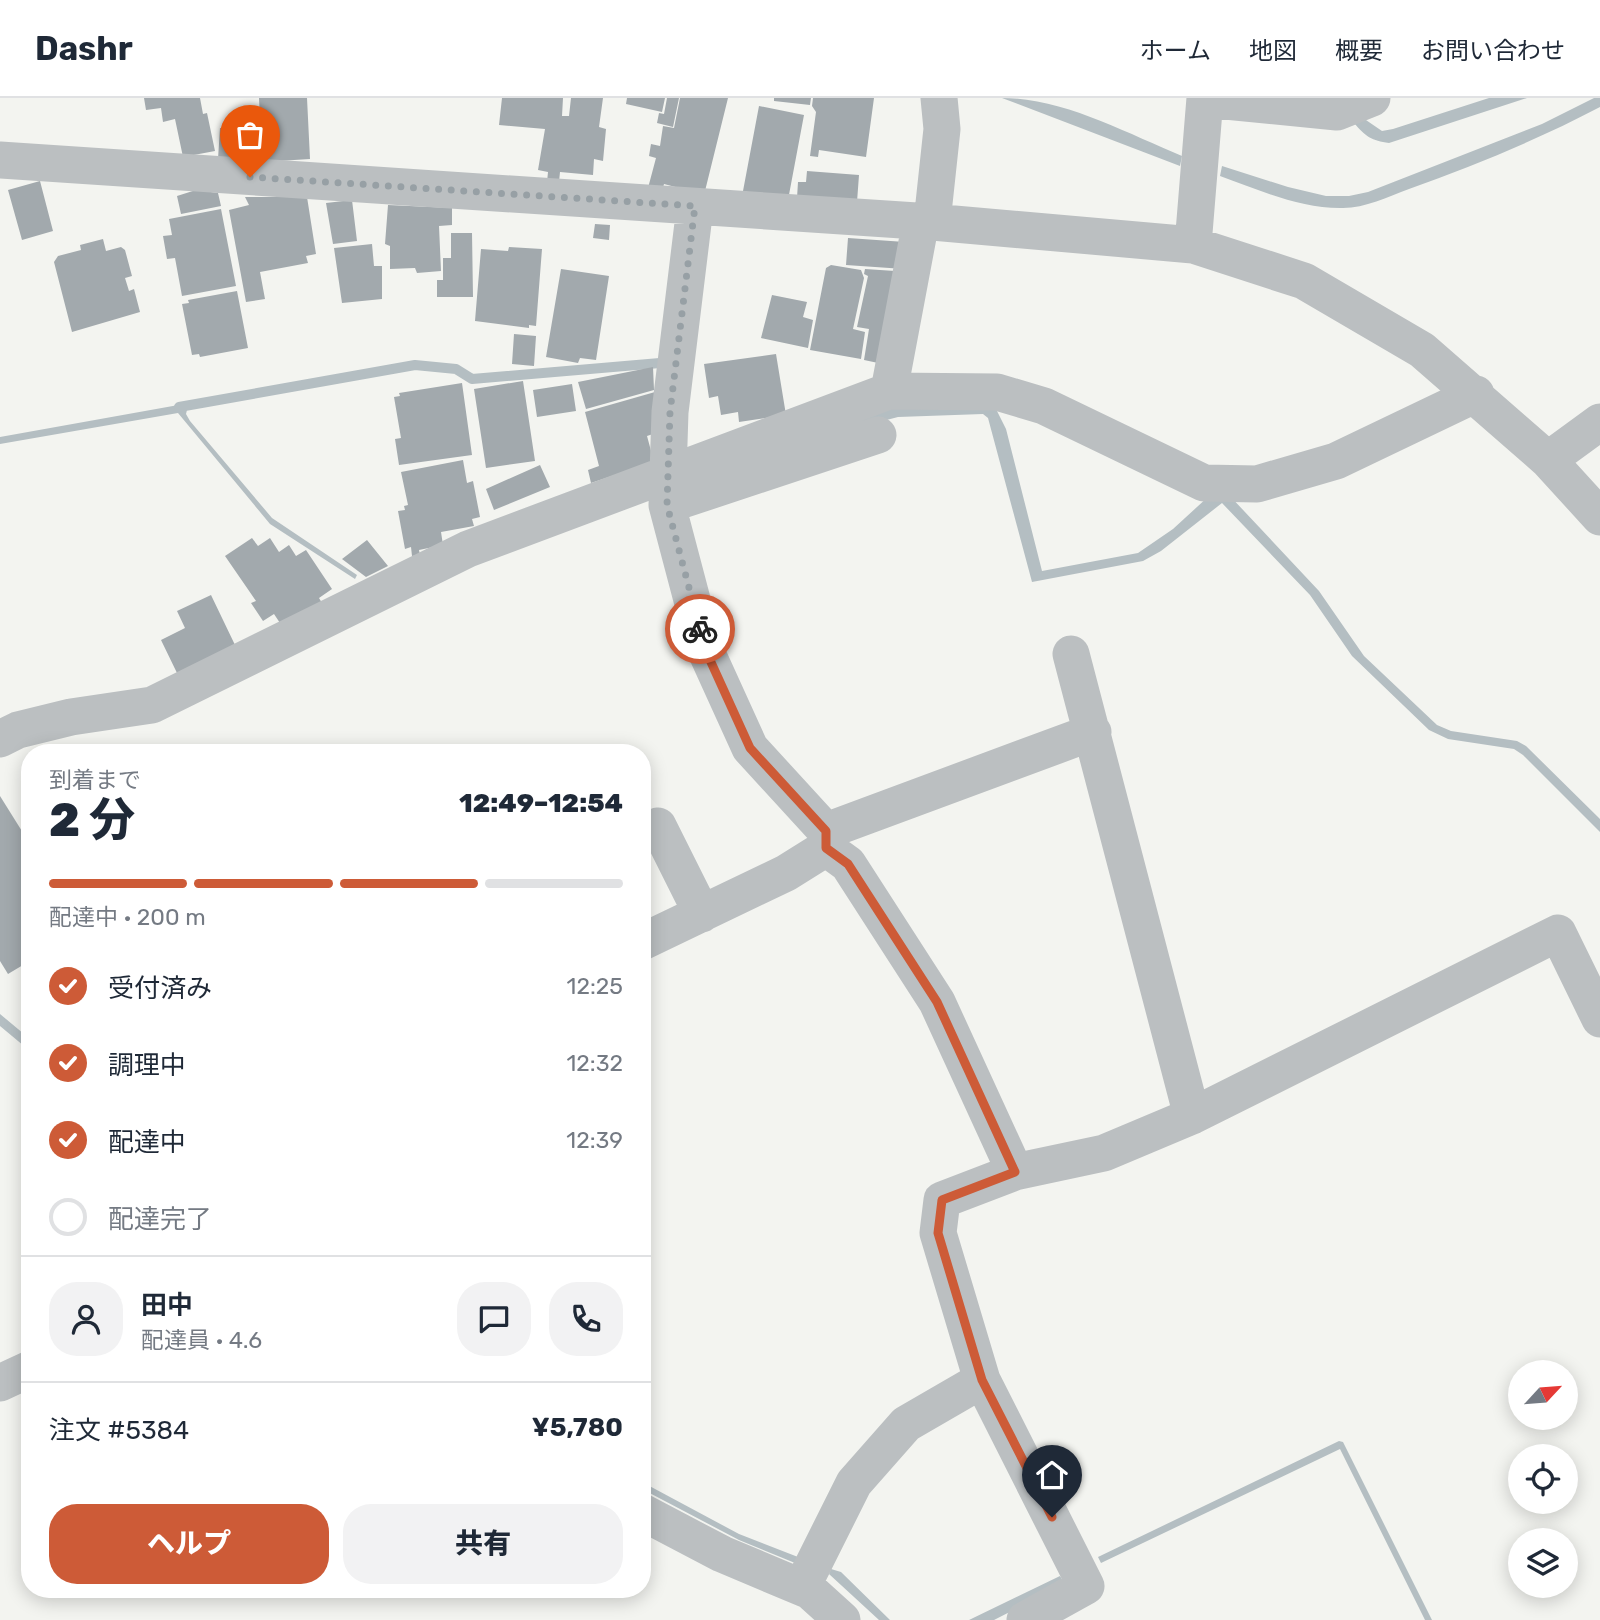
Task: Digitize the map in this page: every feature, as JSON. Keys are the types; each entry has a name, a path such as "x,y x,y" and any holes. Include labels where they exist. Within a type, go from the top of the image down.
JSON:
{"street":[{"path":"889,391 927,222 942,129 939,98"},
{"path":"1193,245 1205,98 1337,112 1372,98"},
{"path":"0,160 927,222 1193,245 1304,281 1422,350 1476,394 1548,460 1600,517"},
{"path":"695,206 670,412 668,489 705,649 750,748 848,864 937,1002 1015,1172"},
{"path":"668,489 889,391 997,392 1044,406 1204,483 1257,484 1336,461 1476,394"},
{"path":"1548,460 1600,422"},
{"path":"12,736 71,717 152,705 468,549 668,489 878,435"},
{"path":"1071,654 1192,1116"},
{"path":"651,938 786,873 826,839 1093,732"},
{"path":"658,826 702,914"},
{"path":"1025,1620 1086,1586 982,1380 938,1233 942,1200 1015,1172 1104,1153 1192,1116 1558,933 1600,1019"},
{"path":"0,1383 21,1373"},
{"path":"802,1587 854,1483 906,1424 982,1380"},
{"path":"651,1517 722,1554 802,1587 842,1620"}],"shaded area":[{"path":"1002,98 1048,104 1094,118 1182,156 1180,166"},
{"path":"1489,98 1527,98 1389,143 1369,137 1354,123 1363,118 1382,131 1393,129"},
{"path":"1594,98 1600,98 1600,107 1554,130 1458,171 1360,206 1343,208 1312,205 1280,198 1220,176 1222,166 1326,196 1349,196 1368,192 1542,124"},
{"path":"991,399 1006,429 1042,571 1138,553 1173,529 1209,496 1229,495 1319,591 1364,656 1437,725 1451,731 1517,741 1526,746 1600,819 1600,832 1514,749 1448,739 1429,730 1352,656 1310,595 1222,503 1161,551 1143,561 1032,582 988,418 983,414 898,417 699,469 887,400"},
{"path":"184,404 188,406 186,414 190,421 272,518 357,575 355,579 270,524 178,413 0,444 0,437"},
{"path":"0,1014 21,1032 21,1044 0,1026"},
{"path":"1339,1441 1343,1442 1432,1620 1425,1620 1340,1449 1101,1563 1098,1557"},
{"path":"651,1487 739,1534 798,1557 795,1563 739,1540 651,1494"},
{"path":"831,1569 841,1572 890,1620 879,1620 829,1574"},
{"path":"1060,1576 1065,1584 994,1620 969,1620"}],"building":[{"path":"144,98 200,98 203,114 207,113 215,151 183,157 175,119 163,122 161,108 146,110"},
{"path":"259,98 307,98 310,159 262,162"},
{"path":"502,98 563,98 562,116 569,116 571,98 603,98 599,127 606,129 603,161 594,159 593,175 560,172 559,182 547,182 548,172 538,170 545,129 499,125"},
{"path":"627,98 665,98 662,112 626,104"},
{"path":"667,98 679,98 673,127 657,123 659,113 664,114"},
{"path":"680,98 728,98 705,191 698,193 664,184 662,191 648,188 656,158 649,156 651,144 660,146 663,126 674,128"},
{"path":"774,98 811,98 810,105 774,101"},
{"path":"813,98 874,98 866,157 819,150 818,157 810,156 816,112 812,106"},
{"path":"759,106 804,115 788,200 743,191"},
{"path":"220,128 250,130 249,161 218,159"},
{"path":"807,171 859,175 857,202 797,198 798,182 806,182"},
{"path":"40,181 53,231 22,240 8,190"},
{"path":"196,190 218,193 221,206 181,214 177,196"},
{"path":"245,197 307,197 316,254 306,256 308,263 260,272 265,299 246,302 229,210 249,205"},
{"path":"352,200 357,241 333,244 326,203"},
{"path":"388,205 452,208 452,225 439,226 441,271 417,273 415,268 390,269 390,246 385,244"},
{"path":"221,209 236,286 182,296 175,258 167,259 163,236 172,235 169,219"},
{"path":"595,224 610,225 609,240 593,238"},
{"path":"451,233 472,233 473,297 437,297 437,280 443,280 443,258 451,258"},
{"path":"848,238 905,242 904,269 846,265"},
{"path":"103,239 106,251 121,247 125,250 132,276 125,278 129,291 134,289 140,312 72,332 54,262 58,256 81,250 80,245"},
{"path":"372,244 374,266 382,266 382,299 342,303 334,248"},
{"path":"509,247 542,249 536,326 529,325 529,328 475,321 481,249 508,251"},
{"path":"831,265 861,270 864,278 853,329 865,332 861,359 810,350 826,268"},
{"path":"561,269 609,276 596,360 580,358 578,363 546,357"},
{"path":"865,269 895,271 883,364 864,360 869,329 857,327 868,276 864,274"},
{"path":"237,291 248,348 200,357 199,354 192,355 182,304 189,303 188,300"},
{"path":"772,295 807,302 803,317 813,320 808,348 761,338"},
{"path":"514,334 536,336 534,366 512,364"},
{"path":"776,354 786,415 739,422 738,412 721,415 718,396 709,398 704,364"},
{"path":"653,367 654,390 586,409 578,382"},
{"path":"523,381 535,461 486,468 474,389"},
{"path":"462,383 472,455 399,465 395,439 401,438 394,397 400,396 399,393"},
{"path":"572,384 576,411 537,417 533,390"},
{"path":"655,392 659,432 647,436 654,462 591,483 588,470 599,466 585,412"},
{"path":"463,460 467,483 473,481 480,517 472,519 474,526 441,532 443,545 419,550 420,555 412,556 411,547 405,549 398,511 405,510 404,506 408,505 401,472"},
{"path":"540,465 550,487 494,510 486,489"},
{"path":"252,538 258,546 270,538 279,552 289,545 296,556 306,550 332,589 319,598 322,603 284,629 274,614 263,621 251,603 256,601 225,556"},
{"path":"367,540 388,566 366,577 342,559"},
{"path":"211,595 235,645 177,673 161,640 185,628 177,611"},
{"path":"0,796 21,830 21,966 8,974 0,961"}],"waterway":[{"path":"179,407 415,365 456,369 472,379 660,363"}],"way so far":[{"path":"250,177 695,206 670,412 667,505 700,629"}],"route":[{"path":"700,629 705,649 750,748 826,831 826,848 848,864 937,1002 1015,1172 942,1200 938,1233 982,1380 1052,1517"}]}
